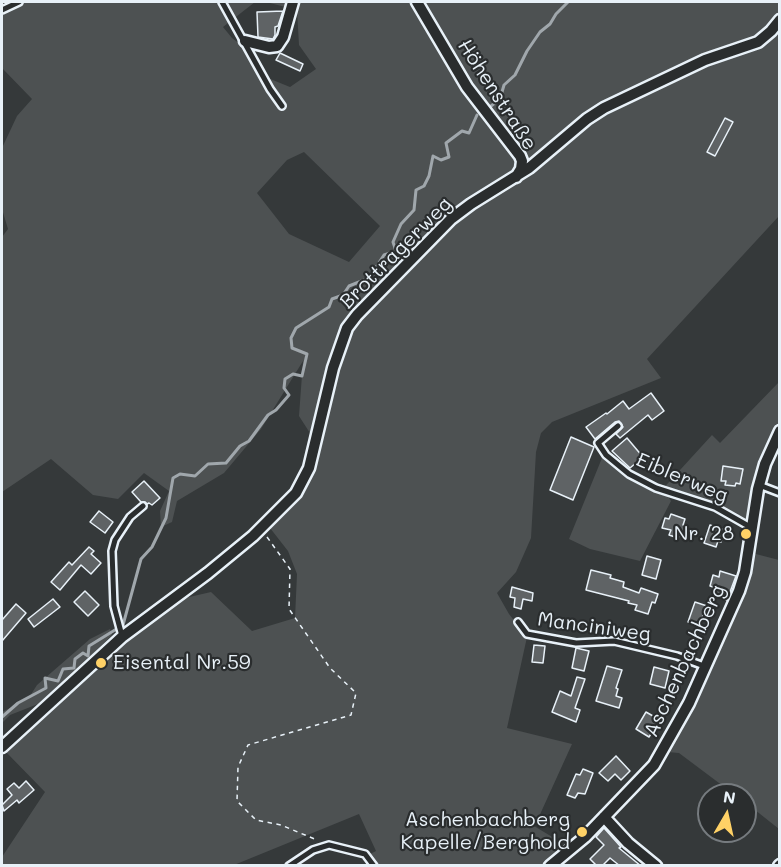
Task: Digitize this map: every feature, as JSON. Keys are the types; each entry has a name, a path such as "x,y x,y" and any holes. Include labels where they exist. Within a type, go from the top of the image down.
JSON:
{"street":[{"path":"245,41 269,47 277,46 283,36 293,2"},
{"name":"Höhenstraße","path":"417,2 467,87 520,156 522,169 516,177"},
{"name":"Brottragerweg","path":"2,747 120,631 208,573 261,528 296,493 304,481 341,341 357,315 451,219 516,177 604,108 705,60 758,42 780,20"},
{"name":"Aschenbachberg","path":"550,866 575,846 642,778 664,750 689,703 739,591 745,572 759,485 765,464 780,431"},
{"path":"604,817 628,843 656,866"}],"lane":[{"path":"2,10 19,2"},
{"path":"222,2 270,89 282,105"},
{"name":"Eiblerweg","path":"618,426 598,442 606,454 630,474 656,488 715,507 752,529"},
{"path":"759,485 780,493"},
{"path":"120,631 112,587 112,551 115,540 130,517 143,506"},
{"name":"Manciniweg","path":"518,622 527,634 576,643 614,641 677,656 704,666"},
{"path":"289,866 313,850 329,845 365,854 374,866"}],"path":[{"path":"261,528 290,569 289,609 330,668 356,693 351,715 248,745 238,767 237,801 256,820 281,825 329,845"}],"shaded area":[{"path":"2,2 255,2 223,27 240,44 258,74 290,87 316,69 299,45 297,10 266,2 779,2 779,216 647,359 661,378 552,422 541,433 536,452 531,538 516,572 497,593 509,614 527,637 507,728 572,744 537,821 531,820 529,823 559,841 563,846 563,853 545,865 377,865 370,854 376,851 359,814 234,865 2,865 2,857 45,792 5,751 121,641 185,598 211,592 252,631 295,618 297,574 288,551 270,528 301,494 317,444 299,416 303,361 261,429 224,473 177,501 172,522 161,527 160,511 169,491 144,473 118,499 93,495 51,459 2,492 2,237 8,229 2,209 2,148 17,116 32,99 2,68","holes":["304,152 380,226 349,262 289,234 257,193 287,160"]},
{"path":"779,382 779,438 747,532 739,524 713,509 667,495 671,501 640,561 590,549 569,539 602,458 630,479 659,493 712,435 720,443"},
{"path":"752,553 779,560 779,829 757,812 757,783 719,783 679,753 667,752"},
{"path":"110,629 112,635 76,671 38,704 10,715 2,723 2,712 28,699 37,685 90,639"}],"building":[{"path":"283,11 278,26 275,27 273,39 258,37 257,12"},
{"path":"280,53 303,64 300,71 276,60"},
{"path":"725,118 733,122 715,156 707,152"},
{"path":"651,393 664,411 652,420 648,415 620,438 616,434 623,427 619,421 595,439 586,427 623,401 629,409"},
{"path":"571,437 594,447 573,500 550,490"},
{"path":"627,438 643,457 630,468 612,451"},
{"path":"723,466 743,469 740,484 725,485 726,481 721,481"},
{"path":"144,481 160,498 152,505 141,502 132,492"},
{"path":"99,511 113,522 105,533 90,522"},
{"path":"671,514 685,519 683,525 687,526 684,536 680,534 678,538 669,535 671,530 662,528 665,518 669,519"},
{"path":"710,525 725,530 721,542 718,541 716,547 704,543"},
{"path":"89,547 94,551 91,554 101,563 91,574 81,565 60,590 51,582 69,562 72,565"},
{"path":"647,556 661,560 656,579 642,575"},
{"path":"591,570 611,575 610,578 624,582 623,587 639,593 641,588 658,594 648,614 635,610 637,605 628,603 629,601 586,590"},
{"path":"720,571 736,576 727,600 713,596 716,588 710,586 713,575 719,577"},
{"path":"512,587 533,593 532,601 523,599 521,609 514,607 515,598 510,597"},
{"path":"85,591 99,605 88,616 74,602"},
{"path":"53,599 60,607 34,627 28,619"},
{"path":"695,602 710,607 707,617 703,615 700,625 688,622"},
{"path":"16,604 26,613 2,641 2,620"},
{"path":"534,645 545,646 543,663 532,662"},
{"path":"576,648 589,651 584,671 572,668"},
{"path":"607,666 622,670 616,688 618,689 616,696 622,698 619,708 596,701"},
{"path":"654,667 669,671 665,688 650,684"},
{"path":"577,677 585,679 575,708 580,710 576,722 552,712 560,691 571,696"},
{"path":"646,712 660,720 649,737 636,729"},
{"path":"616,756 630,771 621,780 615,774 608,781 599,773"},
{"path":"583,769 593,773 585,794 578,793 575,798 567,795 576,774 580,775"},
{"path":"26,781 34,790 19,803 17,800 4,811 2,805 12,795 7,789 14,783 19,788"},
{"path":"604,828 621,847 619,848 641,866 620,866 610,858 602,866 597,866 590,859 604,845 596,837"}],"waterway":[{"path":"491,106 500,99 504,85 515,75 540,32 550,24 568,2"},
{"path":"2,717 18,703 46,688 45,678 58,681 63,669 74,668 75,659 83,653 88,656 89,646 123,625 141,559 152,547 166,518 173,478 180,474 195,476 208,464 226,463 240,446 249,441 268,415 276,410 289,395 284,388 285,379 293,374 302,376 307,354 292,348 291,338 296,328 329,307 332,299 343,295 349,286 369,278 384,255 396,251 393,242 401,224 414,210 416,190 424,186 429,176 433,156 441,160 449,157 446,143 462,131 469,133 477,115"}],"place":[{"name":"Nr. 28","path":"746,534"},
{"name":"Eisental Nr.59","path":"101,663"},
{"name":"Aschenbachberg Kapelle/Berghold","path":"582,832"}]}
